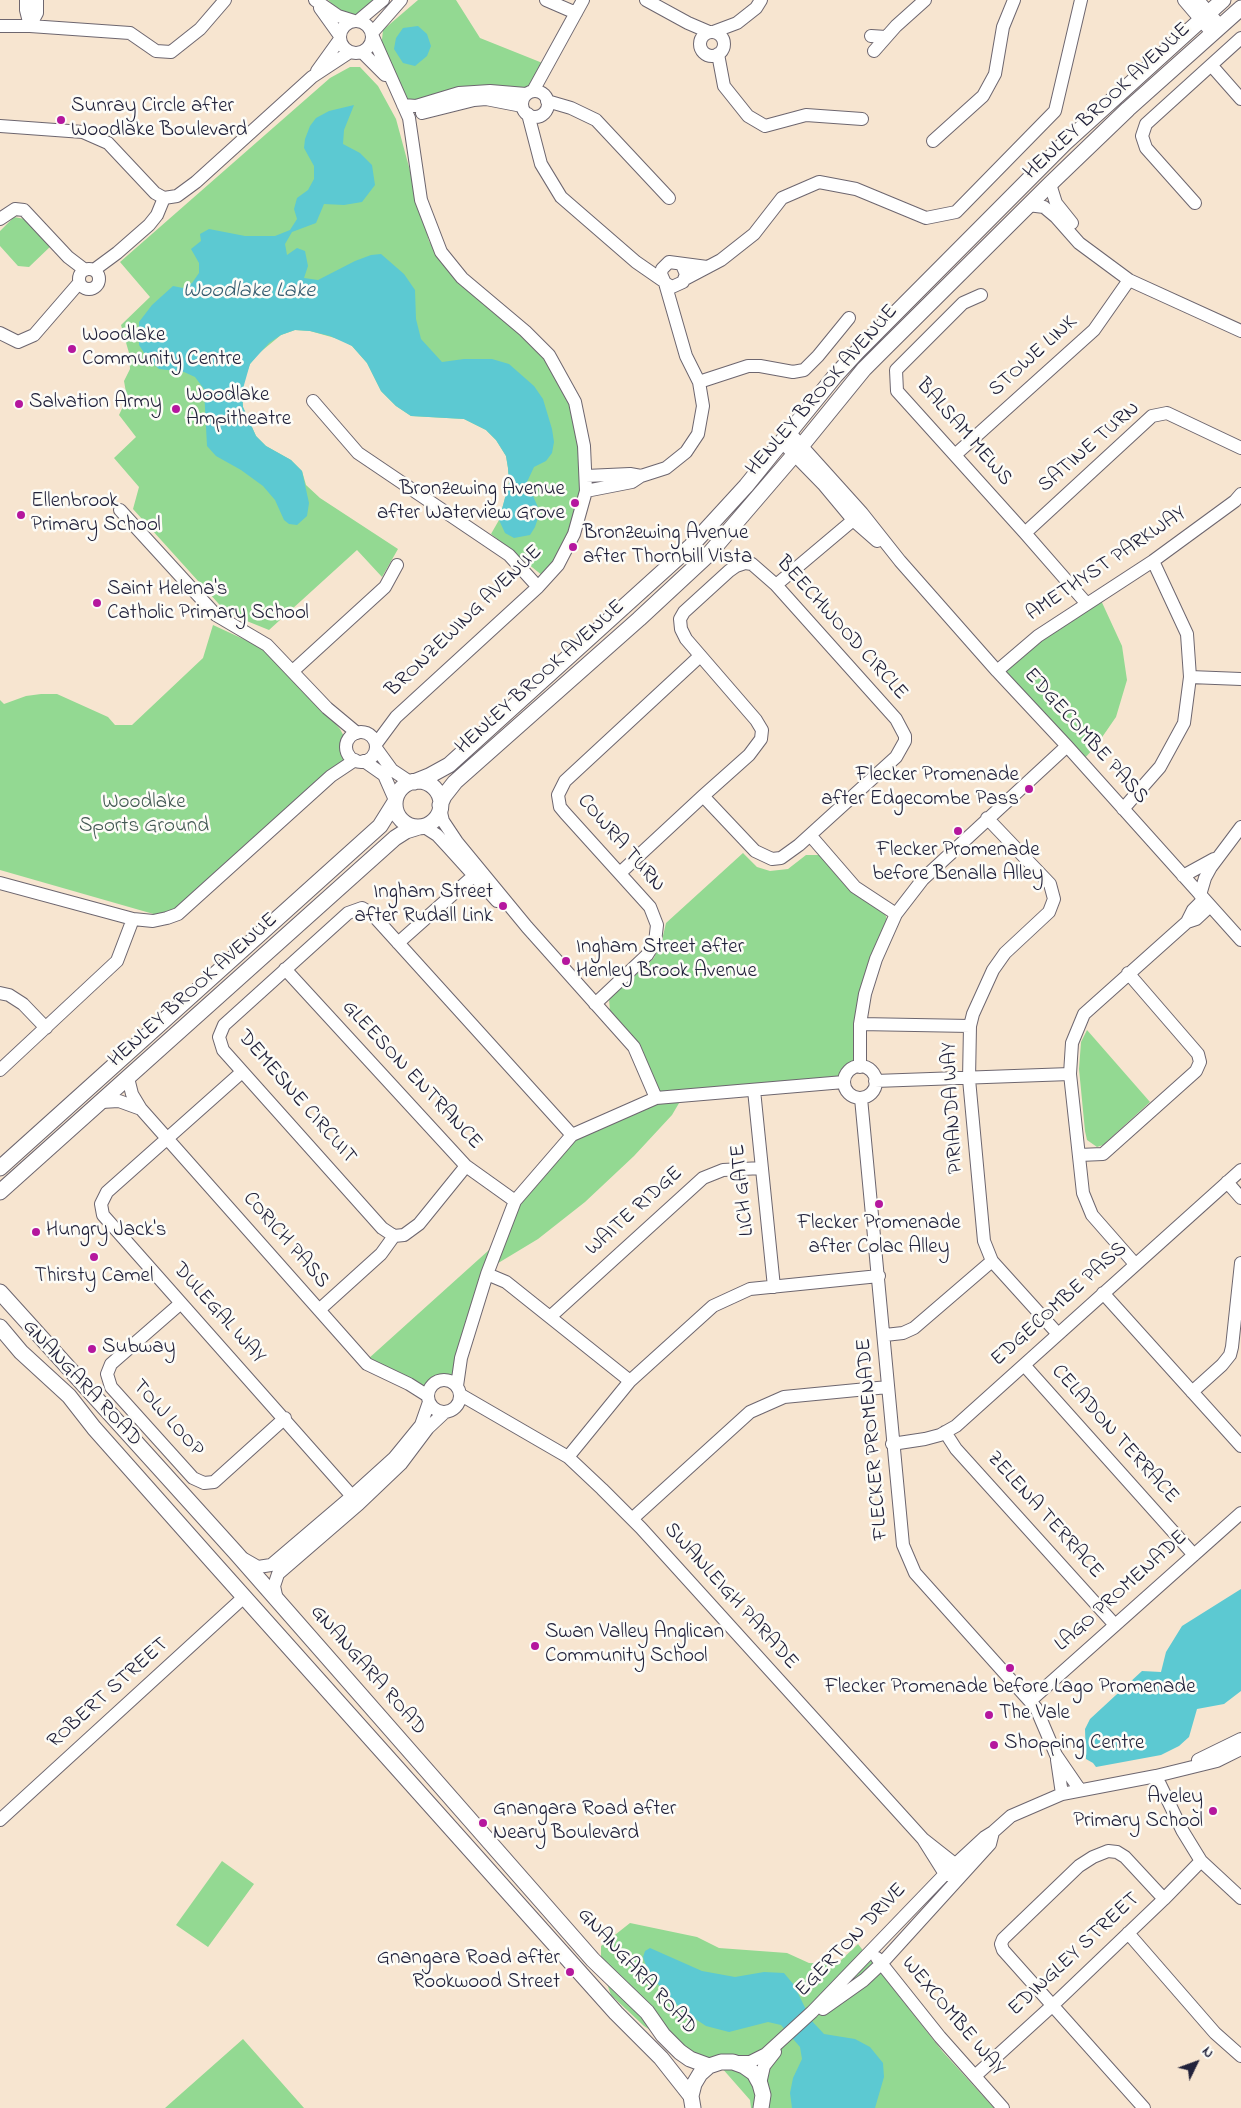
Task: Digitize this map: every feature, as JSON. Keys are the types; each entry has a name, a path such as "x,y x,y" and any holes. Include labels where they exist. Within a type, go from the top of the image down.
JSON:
{"main road":[{"name":"HENLEY BROOK AVENUE","path":"412,782 429,776 448,765 653,582 726,510 858,350 1066,143 1223,0"},
{"name":"HENLEY BROOK AVENUE","path":"440,806 444,796 455,782 640,619 709,554 798,451 864,369 1028,205 1128,109 1241,8"},
{"path":"412,782 427,783 440,798 440,806 434,820 421,827 411,826 399,817 395,801 401,788 412,782"},
{"name":"HENLEY BROOK AVENUE","path":"0,1168 380,826 395,801"},
{"name":"HENLEY BROOK AVENUE","path":"0,1192 396,838 406,831 421,827"},
{"name":"GNANGARA ROAD","path":"0,1292 236,1553 593,1960 647,2012 663,2035 690,2059 709,2066"},
{"name":"GNANGARA ROAD","path":"0,1327 21,1352 69,1396 94,1428 244,1597 604,1999 661,2058 692,2102"},
{"path":"692,2102 694,2084 700,2074 709,2066 720,2062 733,2062 749,2070 760,2084 763,2095 761,2108"}],"street":[{"path":"26,0 26,10 30,26"},
{"path":"30,26 37,12 37,0"},
{"path":"0,26 30,26 130,33 156,52 171,52 200,29 225,0"},
{"path":"315,0 338,16 367,24 372,35"},
{"path":"315,0 340,37 343,47 356,52"},
{"path":"312,77 340,37 343,27 356,21 383,0"},
{"path":"0,126 82,132 108,142 155,193 164,198 176,196 196,182 312,77 356,52 370,47 372,35 401,0"},
{"path":"546,0 576,13"},
{"path":"583,0 547,67 536,104 534,136 541,164 561,197 636,262 672,287 721,260 754,234 782,198 818,182 856,189 926,218 956,212 1055,111 1081,0"},
{"path":"646,0 666,5 688,23 708,34 721,36 717,51 724,86 748,116 765,126 806,114 862,119"},
{"path":"717,51 737,23 756,8 761,0"},
{"path":"874,51 925,0"},
{"path":"933,141 983,96 995,74 1003,27 1014,0"},
{"path":"1184,0 1205,16 1217,30"},
{"path":"1198,0 1205,16"},
{"path":"708,34 737,23"},
{"path":"708,34 703,51 717,51"},
{"name":"BRONZEWING AVENUE","path":"372,35 409,118 421,200 441,252 462,278 549,355 575,402 584,446 586,476 586,491 574,534 558,565 538,586 396,716 376,746"},
{"path":"871,36 886,38"},
{"path":"1195,203 1146,148 1142,136 1146,124 1241,38"},
{"name":"BRONZEWING AVENUE","path":"356,52 394,84"},
{"path":"1211,65 1241,99"},
{"path":"403,105 416,106 459,93 490,91 536,104"},
{"path":"409,118 420,113 474,100 486,99 570,108 596,120 669,198"},
{"path":"1050,184 1056,203 1094,253"},
{"path":"0,333 18,342 34,335 87,277 149,225 157,214 164,198"},
{"path":"1028,205 1044,208 1056,217 1079,243 1128,280 1241,331"},
{"path":"0,219 15,209 24,210 87,277"},
{"path":"636,262 665,265 673,262 707,267"},
{"path":"674,312 686,274 682,264"},
{"path":"586,491 632,482 641,476 666,468 686,452 698,434 702,406 699,382 686,356 661,274 665,265"},
{"name":"STOWE LINK","path":"955,455 1094,330 1128,280"},
{"name":"BALSAM MEWS","path":"981,295 963,303 896,370 898,391 1086,604"},
{"path":"699,382 748,366 760,366 793,372 804,370 849,318"},
{"path":"313,401 358,453 509,555 538,586"},
{"name":"SATINE TURN","path":"1025,533 1152,416 1167,413 1241,448"},
{"name":"EDGECOMBE PASS","path":"786,437 900,560 997,671 1241,940"},
{"path":"586,476 630,474 641,476"},
{"name":"AMETHYST PARKWAY","path":"997,671 1038,636 1239,502"},
{"path":"120,510 216,615 267,645 294,670 327,708 357,734 374,739 376,746 392,770 412,782"},
{"path":"776,585 858,516"},
{"path":"1124,809 1160,767 1184,723 1190,677 1186,634 1153,561"},
{"name":"BEECHWOOD CIRCLE","path":"620,873 703,796 757,746 761,739 762,730 747,708 686,639 681,629 680,619 684,612 736,566 745,563 752,564 776,585 896,719 905,736 902,748 896,756 810,835 781,858 772,859 754,851 703,796"},
{"path":"294,670 385,587 397,565"},
{"name":"COWRA TURN","path":"595,1004 647,955 655,942 657,925 650,907 565,813 558,801 560,789 565,781 700,656"},
{"path":"1190,677 1241,679"},
{"name":"BRONZEWING AVENUE","path":"357,734 396,716"},
{"path":"357,734 347,748 356,758 384,775 395,801"},
{"path":"0,883 133,919 153,921 178,914 331,776 356,758 372,756 376,746"},
{"path":"860,1067 860,1024 865,994 876,959 896,914 923,879 1067,746"},
{"path":"440,806 443,821 477,872"},
{"name":"PIRIANDA WAY","path":"987,818 1050,884 1054,899 1050,912 1005,953 992,970 982,990 970,1026 969,1079 984,1240 992,1261 1058,1334"},
{"path":"421,827 437,835 477,872 634,1047 656,1098"},
{"path":"1135,1264 1092,1215 1083,1192 1070,1074 1072,1043 1084,1014 1187,922 1196,918 1205,900 1204,878 1241,827"},
{"path":"810,835 856,887 896,914"},
{"path":"1183,876 1220,855"},
{"path":"398,943 477,872"},
{"name":"DEMESNE CIRCUIT","path":"394,1236 382,1228 242,1072 223,1050 218,1037 224,1025 348,913 362,908 368,910 572,1136"},
{"path":"0,1070 117,961 133,919"},
{"name":"GLEESON ENTRANCE","path":"285,969 466,1166 515,1201"},
{"path":"1079,1155 1103,1154 1196,1071 1200,1062 1198,1054 1128,973"},
{"path":"0,993 9,995 23,1004 46,1028"},
{"path":"860,1024 970,1026"},
{"path":"860,1067 872,1073 875,1086 870,1094 856,1098 847,1092 844,1082 847,1073 860,1067"},
{"name":"DULEGAL WAY","path":"242,1072 107,1192 101,1204 103,1215 356,1500"},
{"path":"875,1082 1070,1074"},
{"name":"CORICH PASS","path":"128,1078 132,1094 141,1109 367,1364 410,1384 433,1391"},
{"path":"236,1553 250,1564 258,1567 270,1565 401,1464 428,1428 459,1404 460,1358 487,1274 515,1201 572,1136 656,1098 844,1082"},
{"name":"LICH GATE","path":"754,1090 774,1287"},
{"name":"FLECKER PROMENADE","path":"861,1098 879,1276 892,1444 903,1545 915,1572 1036,1708 1056,1755 1080,1790"},
{"name":"CORICH PASS","path":"101,1102 119,1100 141,1109"},
{"path":"319,1310 381,1254 394,1236 404,1235 419,1224 466,1166"},
{"name":"WAITE RIDGE","path":"550,1317 702,1178 723,1170 762,1168"},
{"name":"EDGECOMBE PASS","path":"892,1444 925,1439 956,1426 1241,1170"},
{"path":"1227,1182 1241,1198"},
{"path":"884,1335 903,1333 914,1328 992,1261"},
{"path":"1192,1392 1222,1365 1230,1355 1241,1263"},
{"path":"487,1274 506,1282 630,1381"},
{"path":"568,1457 630,1381 714,1306 750,1289 879,1276"},
{"path":"1103,1293 1241,1446"},
{"name":"TOLJ LOOP","path":"181,1303 111,1364 107,1374 111,1386 192,1478 204,1483 214,1482 285,1418"},
{"path":"278,1603 274,1586 278,1574 356,1500 394,1458 421,1424 433,1391 460,1358"},
{"name":"CELADON TERRACE","path":"1024,1365 1194,1555"},
{"path":"433,1391 450,1381 459,1391"},
{"path":"632,1519 750,1412 784,1397 888,1387"},
{"path":"433,1391 435,1410 449,1411"},
{"name":"SWANLEIGH PARADE","path":"459,1391 484,1410 568,1457 632,1519 923,1839 956,1865"},
{"name":"SWANLEIGH PARADE","path":"449,1411 484,1410"},
{"name":"ZELENA TERRACE","path":"945,1432 956,1449 1115,1625"},
{"name":"LAGO PROMENADE","path":"1030,1701 1241,1513"},
{"name":"ROBERT STREET","path":"0,1820 244,1597"},
{"name":"EGERTON DRIVE","path":"733,2062 756,2060 784,2040 813,2014 871,1950 945,1874 984,1837 1012,1816 1062,1794 1156,1776 1177,1769 1241,1739"},
{"name":"EGERTON DRIVE","path":"1177,1769 1217,1761 1241,1749"},
{"name":"FLECKER PROMENADE","path":"1056,1755 1062,1794"},
{"path":"1156,1776 1182,1830 1201,1861 1241,1898"},
{"name":"EGERTON DRIVE","path":"813,2014 864,1980 882,1964 990,1844 993,1832"},
{"name":"SWANLEIGH PARADE","path":"923,1839 945,1874"},
{"path":"1144,2108 1004,1950 1001,1944 1079,1866 1108,1851 1117,1852 1125,1857 1164,1899"},
{"name":"EDINGLEY STREET","path":"975,2076 1053,2005 1201,1861"},
{"path":"945,1874 959,1878 956,1865"},
{"path":"1128,1933 1215,2033 1241,2056"},
{"name":"WEXCOMBE WAY","path":"871,1950 940,2037 1003,2108"},
{"name":"EGERTON DRIVE","path":"760,2084 764,2066 784,2040"}],"green space":[{"path":"328,0 385,0 365,18 346,18"},
{"path":"418,0 456,0 480,38 545,64 528,90 408,105 381,49 383,30"},
{"path":"350,67 360,67 378,86 396,119 429,241 457,282 513,328 548,363 570,401 583,458 580,504 565,547 543,576 491,534 499,520 509,482 506,456 496,440 486,430 464,419 411,416 396,406 381,391 367,363 352,346 342,340 310,331 295,330 281,335 258,354 250,364 245,378 242,392 243,407 256,436 266,446 291,460 302,471 306,485 320,498 398,549 382,577 357,550 269,630 227,613 133,509 139,487 114,458 136,437 119,415 127,398 124,381 130,369 129,353 121,325 150,297 120,262 330,78"},
{"path":"14,217 30,220 53,244 29,267 18,266 0,246 0,231"},
{"path":"1099,596 1122,646 1127,680 1116,717 1096,746 1082,761 999,668"},
{"name":"Woodlake Sports Ground","path":"213,625 267,650 290,671 340,729 348,744 348,756 181,907 157,915 0,870 0,700 4,704 26,696 57,694 108,717 115,725 132,725 203,658"},
{"path":"743,853 757,867 770,871 788,869 806,855 820,855 885,914 888,922 866,971 856,1025 855,1059 842,1077 662,1095 638,1044 610,1012 609,999 654,958 662,940 666,923"},
{"path":"1087,1030 1150,1102 1103,1145 1097,1147 1087,1140 1079,1069 1081,1042"},
{"path":"682,1098 672,1115 634,1156 585,1202 538,1239 490,1268 466,1349 450,1381 443,1381 435,1385 431,1391 368,1359 499,1241 514,1203 575,1139 658,1101"},
{"path":"222,1861 254,1884 208,1947 176,1925"},
{"path":"630,1923 697,1937 719,1948 787,1953 809,1963 837,1964 858,1944 943,2052 994,2108 751,2108 750,2100 721,2067 673,2045 644,2026 611,1995 601,1967 601,1946"},
{"path":"243,2039 304,2108 165,2108"}],"water":[{"path":"418,26 427,34 431,46 427,56 415,66 403,63 394,49 396,38 403,28"},
{"name":"Woodlake Lake","path":"354,105 344,130 343,144 360,153 372,165 375,185 362,202 344,205 324,204 316,223 292,232 285,244 287,255 297,248 305,251 308,266 304,278 318,280 355,261 371,255 381,254 404,274 415,290 416,319 421,339 442,362 464,359 492,359 509,364 534,386 543,399 554,442 552,453 546,461 534,467 527,482 540,512 530,535 514,538 505,533 499,520 509,483 508,468 506,456 496,440 486,430 464,419 411,416 396,406 381,391 367,363 352,346 330,336 310,331 295,330 281,335 269,343 250,364 242,392 243,407 256,436 266,446 291,460 302,471 309,503 307,516 297,525 289,524 284,520 275,500 263,486 241,470 216,456 207,446 204,389 195,377 184,372 159,369 148,359 139,345 139,322 152,305 173,286 183,288 192,283 199,273 199,263 191,249 201,241 200,234 209,229 245,236 275,236 290,230 297,219 294,209 297,198 308,190 314,179 314,166 304,148 310,126 316,118 329,111"},
{"path":"1241,1589 1241,1691 1224,1704 1197,1709 1189,1737 1179,1746 1161,1755 1096,1767 1086,1759 1085,1729 1090,1719 1142,1671 1161,1672 1166,1652 1182,1626"},
{"path":"650,1948 702,1971 735,1977 764,1972 784,1973 794,1985 811,2020 824,2034 855,2039 870,2047 883,2063 884,2077 875,2108 792,2108 790,2093 793,2078 802,2059 800,2047 781,2025 768,2022 729,2032 706,2026 682,2010 657,1983 646,1966 643,1957 645,1951"}],"place":[{"name":"Sunray Circle after Woodlake Boulevard","path":"61,120"},
{"name":"Woodlake Community Centre","path":"72,349"},
{"name":"Salvation Army","path":"19,404"},
{"name":"Woodlake Ampitheatre","path":"176,409"},
{"name":"Bronzewing Avenue after Waterview Grove","path":"575,503"},
{"name":"Ellenbrook Primary School","path":"21,515"},
{"name":"Bronzewing Avenue after Thornbill Vista","path":"573,547"},
{"name":"Saint Helena's Catholic Primary School","path":"97,603"},
{"name":"Flecker Promenade after Edgecombe Pass","path":"1029,789"},
{"name":"Flecker Promenade before Benalla Alley","path":"958,831"},
{"name":"Ingham Street after Rudall Link","path":"503,906"},
{"name":"Ingham Street after Henley Brook Avenue","path":"566,961"},
{"name":"Flecker Promenade after Colac Alley","path":"879,1204"},
{"name":"Hungry Jack's","path":"36,1232"},
{"name":"Thirsty Camel","path":"94,1257"},
{"name":"Subway","path":"92,1349"},
{"name":"Swan Valley Anglican Community School","path":"535,1646"},
{"name":"Flecker Promenade before Lago Promenade","path":"1010,1668"},
{"name":"The Vale","path":"989,1715"},
{"name":"Shopping Centre","path":"994,1745"},
{"name":"Aveley Primary School","path":"1213,1811"},
{"name":"Gnangara Road after Neary Boulevard","path":"483,1823"},
{"name":"Gnangara Road after Rookwood Street","path":"570,1972"}]}
